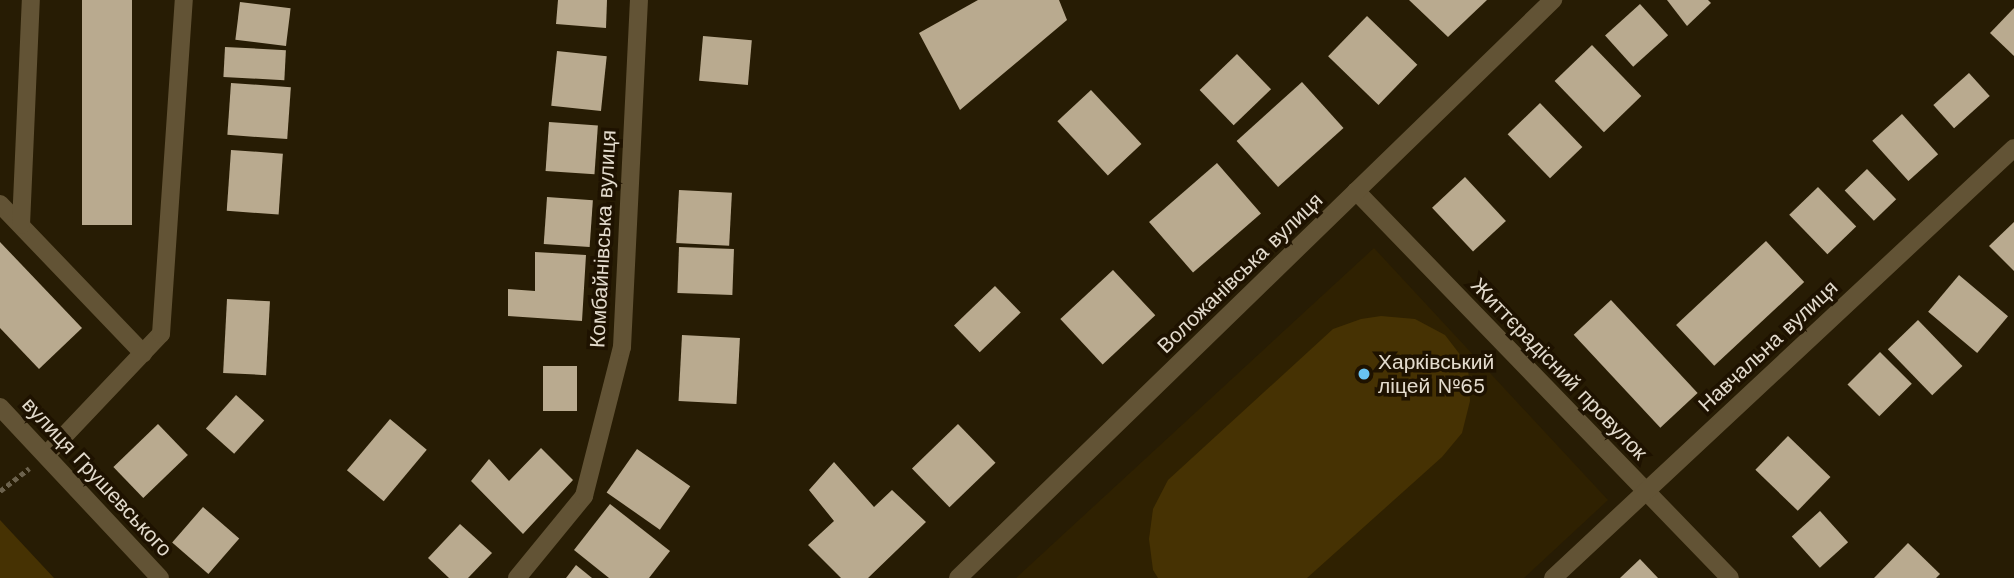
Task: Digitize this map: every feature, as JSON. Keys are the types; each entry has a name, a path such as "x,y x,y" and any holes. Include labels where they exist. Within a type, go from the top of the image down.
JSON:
{"street":[{"path":"21,225 31,0"},
{"path":"46,455 161,334 184,0"},
{"name":"Комбайнівська вулиця","path":"517,578 584,496 622,347 639,0"},
{"name":"Воложанівська вулиця","path":"958,578 1553,0"},
{"name":"Навчальна вулиця","path":"1553,578 2014,148"},
{"name":"Життєрадісний провулок","path":"1356,191 1730,578"},
{"path":"0,204 143,353"},
{"name":"вулиця Грушевського","path":"0,407 160,578"}],"path":[{"path":"0,491 46,455"}],"shaded area":[{"name":"Харківський ліцей №65","path":"1374,248 1608,500 1524,578 1016,578"},
{"path":"1381,316 1415,319 1445,335 1468,365 1470,401 1462,433 1442,457 1307,578 1158,578 1153,570 1149,539 1153,509 1168,480 1333,329 1361,319"},
{"path":"0,520 54,578 0,578"}],"building":[{"path":"82,0 132,0 132,225 82,225"},
{"path":"558,0 607,0 606,28 556,24"},
{"path":"978,0 1059,0 1067,20 960,110 919,33"},
{"path":"1409,0 1487,0 1448,37"},
{"path":"1667,0 1708,0 1711,3 1687,26"},
{"path":"240,2 291,8 286,46 235,40"},
{"path":"1640,4 1668,35 1633,67 1605,35"},
{"path":"2014,8 2014,56 1990,33"},
{"path":"1367,16 1417,65 1378,105 1328,56"},
{"path":"703,36 752,40 748,85 699,81"},
{"path":"1592,45 1641,96 1604,132 1555,81"},
{"path":"225,47 286,50 284,80 223,77"},
{"path":"557,51 607,56 601,111 551,106"},
{"path":"1237,54 1271,89 1234,125 1200,90"},
{"path":"1969,73 1990,96 1954,128 1933,105"},
{"path":"1302,82 1343,128 1278,187 1237,141"},
{"path":"231,83 291,87 287,139 227,135"},
{"path":"1091,90 1141,144 1108,175 1057,121"},
{"path":"1540,103 1582,147 1550,178 1508,134"},
{"path":"1902,114 1938,154 1908,181 1872,141"},
{"path":"549,122 598,125 594,174 546,171"},
{"path":"231,150 283,154 279,214 227,211"},
{"path":"1217,163 1261,214 1193,273 1149,222"},
{"path":"1867,169 1896,199 1874,221 1845,191"},
{"path":"1465,177 1506,221 1473,252 1432,208"},
{"path":"1818,187 1856,227 1827,254 1789,215"},
{"path":"679,190 732,193 729,246 676,243"},
{"path":"547,197 593,200 590,247 544,244"},
{"path":"2014,222 2014,271 1989,246"},
{"path":"1766,241 1804,282 1714,366 1676,325"},
{"path":"0,242 82,328 39,369 0,328"},
{"path":"679,247 734,249 732,295 677,293"},
{"path":"535,252 586,255 582,321 508,316 508,289 535,291"},
{"path":"1113,270 1155,315 1103,364 1060,319"},
{"path":"1959,275 2008,316 1977,353 1928,312"},
{"path":"995,286 1021,313 980,352 954,326"},
{"path":"227,299 270,301 266,375 223,373"},
{"path":"1611,300 1698,393 1660,428 1574,335"},
{"path":"1918,320 1962,366 1932,395 1888,349"},
{"path":"682,335 740,338 736,404 679,401"},
{"path":"1880,352 1912,384 1879,416 1847,385"},
{"path":"543,366 577,366 577,411 543,411"},
{"path":"236,395 264,420 234,454 206,428"},
{"path":"390,419 427,450 384,501 347,470"},
{"path":"158,424 188,455 143,498 113,467"},
{"path":"958,424 996,463 949,507 912,468"},
{"path":"1788,436 1830,477 1798,511 1755,470"},
{"path":"541,448 573,480 523,534 471,481 489,459 509,481"},
{"path":"637,449 690,486 660,530 607,492"},
{"path":"834,462 874,507 892,490 926,522 868,578 841,578 808,545 834,521 809,490"},
{"path":"610,504 670,551 649,578 609,578 574,550"},
{"path":"203,507 239,538 208,574 172,542"},
{"path":"1820,511 1848,542 1820,568 1792,536"},
{"path":"460,524 492,553 468,578 449,578 428,558"},
{"path":"1908,543 1940,574 1936,578 1874,578"},
{"path":"1640,559 1658,578 1620,578"},
{"path":"576,565 592,578 566,578"}],"place":[{"name":"Харківський ліцей №65","path":"1364,374"}]}
